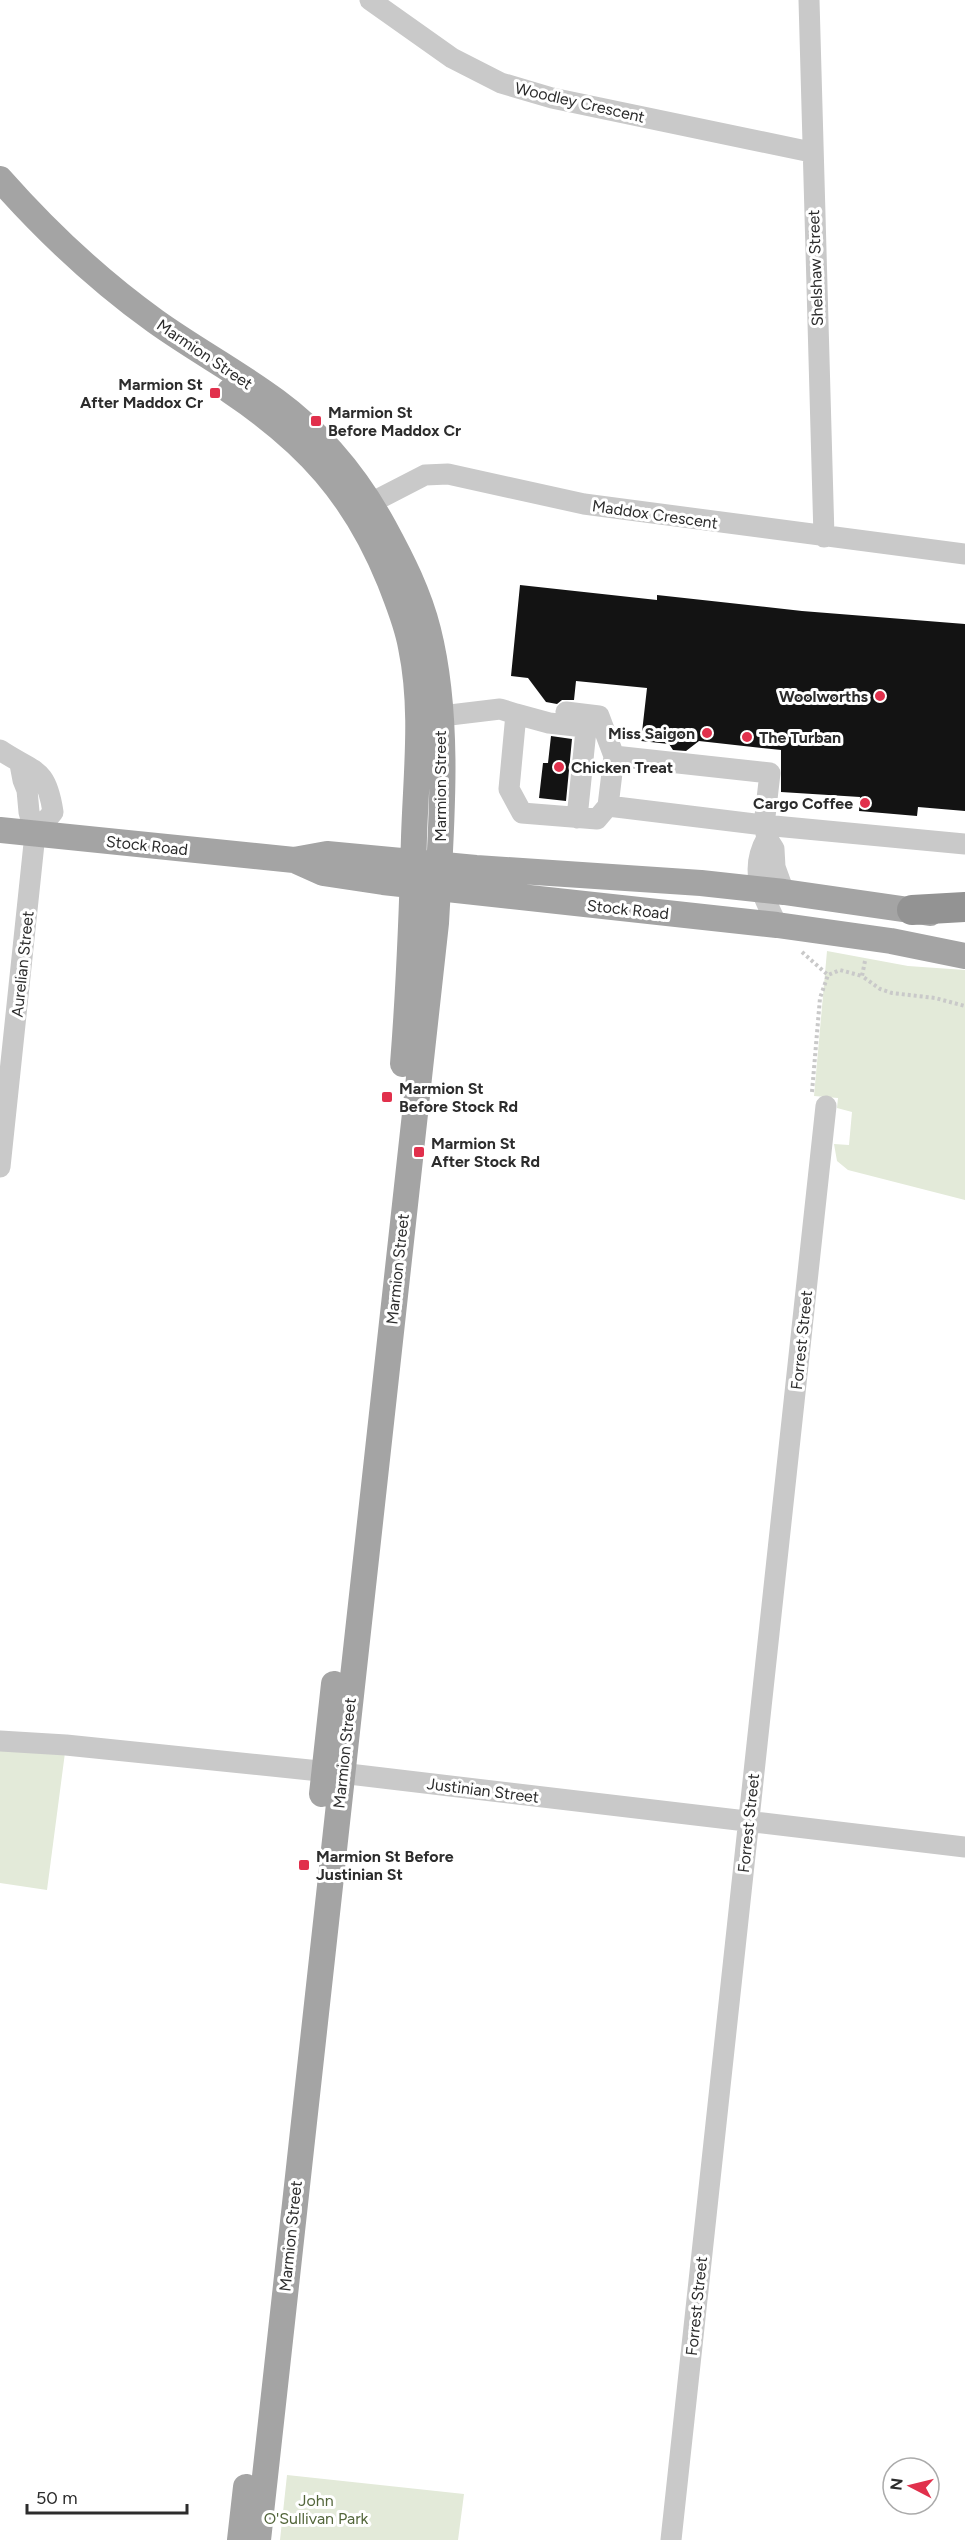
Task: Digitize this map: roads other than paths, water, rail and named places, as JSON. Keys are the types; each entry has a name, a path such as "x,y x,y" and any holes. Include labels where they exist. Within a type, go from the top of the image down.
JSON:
{"highway":[{"path":"912,910 965,907"}],"main road":[{"name":"Marmion Street","path":"0,179 32,214 95,273 154,320 276,401 315,433 340,461 362,506"},
{"name":"Marmion Street","path":"0,204 79,282 144,333 268,417 300,444 362,506 402,559 428,629 429,717 441,826 439,876 240,2540"},
{"name":"Marmion Street","path":"258,2540 400,1096 410,983 414,873 429,717"},
{"name":"Stock Road","path":"0,830 294,860 327,854 414,873 881,940 965,956"},
{"name":"Stock Road","path":"439,876 772,890 965,920"}],"street":[{"name":"Woodley Crescent","path":"370,0 452,58 501,83 552,98 811,152"},
{"name":"Shelshaw Street","path":"809,0 811,152 825,537"},
{"name":"Maddox Crescent","path":"362,506 425,475 448,474 584,504 965,554"},
{"path":"527,708 600,716 614,756 608,806 597,819 522,813 509,789 516,714 527,708"},
{"path":"429,717 500,709 549,723 584,727 586,730 577,818"},
{"name":"Aurelian Street","path":"0,750 20,764 35,834 0,1167"},
{"path":"614,756 770,773 766,832 757,865 772,890 777,925"},
{"path":"608,806 766,832 965,844"},
{"name":"Forrest Street","path":"671,2540 826,1106"},
{"name":"Justinian Street","path":"0,1741 66,1745 333,1773 749,1819 965,1846"}],"place":[{"name":"Marmion St After Maddox Cr","path":"215,393"},
{"name":"Marmion St Before Maddox Cr","path":"316,421"},
{"name":"Woolworths","path":"880,696"},
{"name":"Miss Saigon","path":"707,733"},
{"name":"The Turban","path":"747,737"},
{"name":"Chicken Treat","path":"559,767"},
{"name":"Cargo Coffee","path":"865,803"},
{"name":"Marmion St Before Stock Rd","path":"387,1097"},
{"name":"Marmion St After Stock Rd","path":"419,1152"},
{"name":"Marmion St Before Justinian St","path":"304,1865"}],"park label":[{"name":"John O'Sullivan Park","path":"316,2509"}]}
